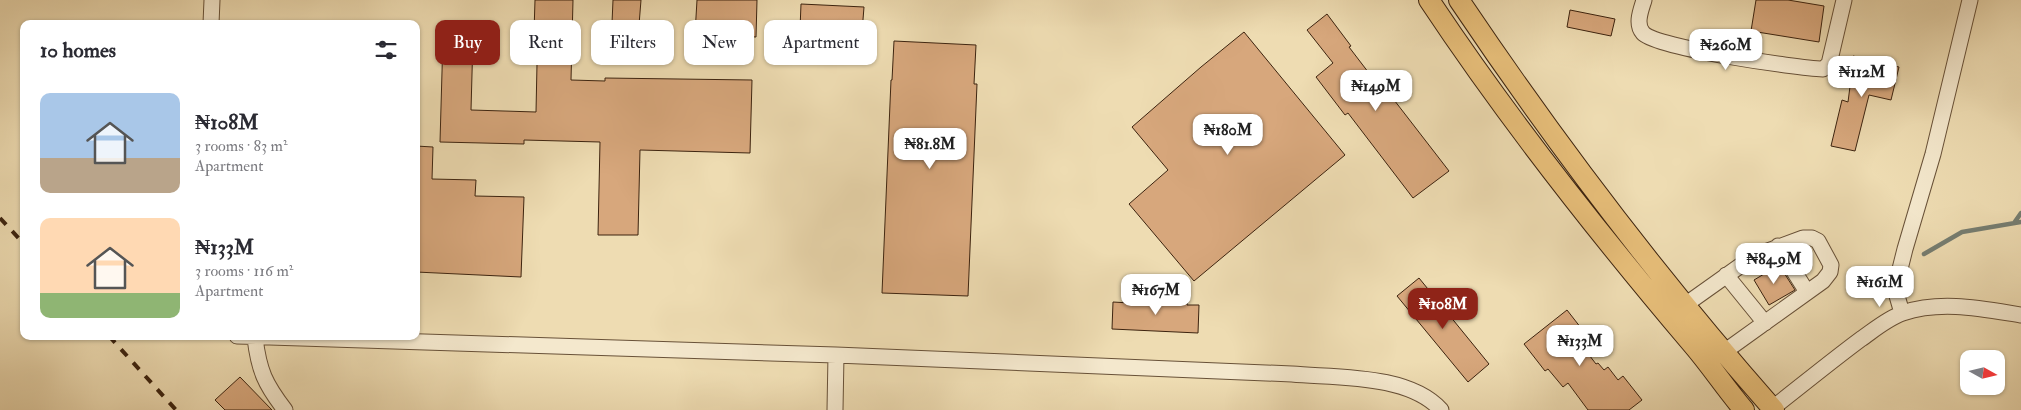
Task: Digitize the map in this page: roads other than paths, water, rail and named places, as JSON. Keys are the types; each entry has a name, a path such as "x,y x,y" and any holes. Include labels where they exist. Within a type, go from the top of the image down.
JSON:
{"main road":[{"path":"1429,0 1520,131 1610,248 1694,346 1742,408"},
{"path":"1459,0 1522,93 1574,164 1685,305 1772,409"}],"street":[{"path":"211,20 212,0"},
{"path":"1644,0 1640,26 1644,35 1652,40 1672,46 1819,69 1826,68 1829,64 1844,0"},
{"path":"1772,409 1882,324 1898,301 1905,249 1933,154 1970,0"},
{"path":"1685,305 1754,256 1803,238 1812,238 1818,241 1830,264 1830,272 1823,281 1724,352"},
{"path":"1778,246 1807,292"},
{"path":"1726,275 1765,323"},
{"path":"1898,301 1929,307 1948,306 2021,315"},
{"path":"255,340 262,377 285,410"},
{"path":"323,340 836,355 1292,374 1367,380 1400,385 1427,399 1441,410"},
{"path":"835,410 836,355"}],"waterway":[{"path":"2014,223 2021,213"},
{"path":"1924,254 1962,232 2021,222"}],"railway":[{"path":"0,218 20,240"},
{"path":"113,340 176,410"}]}
